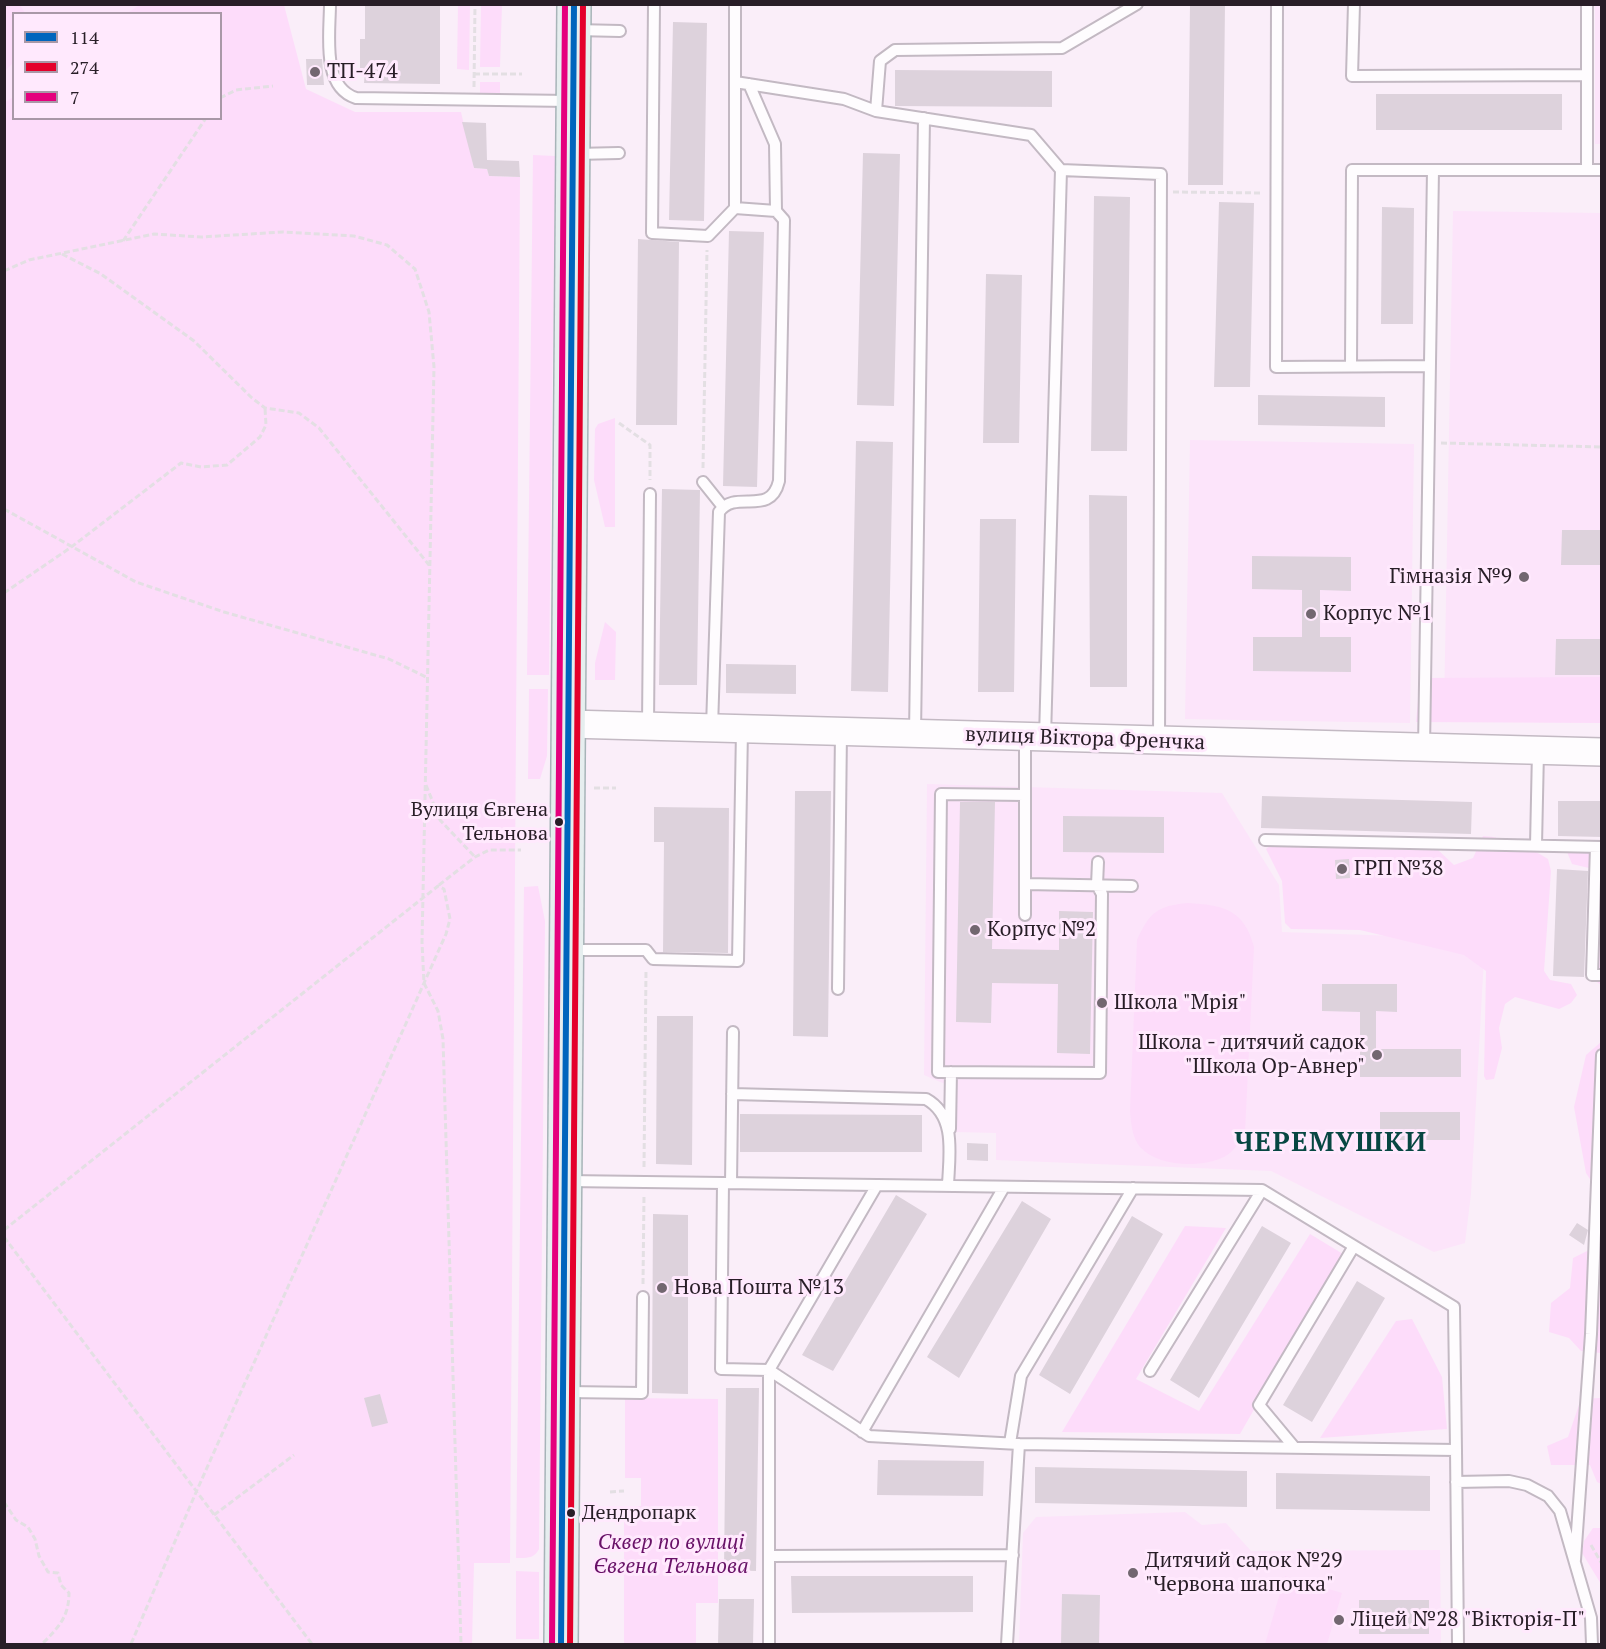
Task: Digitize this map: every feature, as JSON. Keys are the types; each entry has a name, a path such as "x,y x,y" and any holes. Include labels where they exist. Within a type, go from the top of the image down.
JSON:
{"main road":[{"path":"561,1644 574,17"}],"street":[{"name":"вулиця Віктора Френчка","path":"569,724 1602,752"}],"lane":[{"path":"330,4 331,66 334,79 346,95 356,98 573,101"},
{"path":"654,4 652,233 708,236 735,208 735,4"},
{"path":"876,111 879,61 895,50 1062,48 1137,4"},
{"path":"1277,4 1276,367 1430,366"},
{"path":"1354,4 1352,76 1587,75"},
{"path":"1587,4 1587,170"},
{"path":"574,17 620,31"},
{"path":"735,82 844,99 876,111 1031,135 1061,170 1035,737 1025,795 1024,915"},
{"path":"712,729 717,519 723,507 733,502 766,500 773,495 779,481 784,220 776,211 775,144 749,84"},
{"path":"915,734 924,118"},
{"path":"573,154 619,153"},
{"path":"1061,170 1161,174 1159,741"},
{"path":"1351,366 1352,170 1602,170"},
{"path":"1424,748 1433,170"},
{"path":"735,208 776,211"},
{"path":"703,482 723,507"},
{"path":"648,726 650,494"},
{"path":"566,950 646,950 653,959 738,961 742,729"},
{"path":"838,989 841,732"},
{"path":"1536,845 1538,751"},
{"path":"1025,795 941,794 938,1072 1100,1074 1102,894 1097,885 1098,862"},
{"path":"1264,840 1599,847 1592,975 1602,975"},
{"path":"1025,884 1132,886"},
{"path":"733,1032 721,1369 770,1370 869,1436 1015,1444 1456,1449"},
{"path":"1575,1560 1598,1212 1602,1055"},
{"path":"948,1186 951,1072"},
{"path":"732,1094 916,1097 936,1107 950,1133"},
{"path":"564,1181 1262,1190 1454,1307 1458,1644"},
{"path":"769,1644 770,1370 877,1185"},
{"path":"862,1431 1004,1187"},
{"path":"1007,1644 1013,1555 1015,1444 1022,1376 1133,1188"},
{"path":"1150,1371 1262,1190"},
{"path":"1294,1447 1259,1405 1354,1246"},
{"path":"563,1392 642,1393 643,1297"},
{"path":"1456,1482 1509,1481 1527,1485 1548,1496 1560,1511 1575,1560 1591,1618 1592,1644"},
{"path":"769,1556 1013,1555"}],"path":[{"path":"474,100 475,4"},
{"path":"474,74 522,74"},
{"path":"222,97 236,90 260,85 273,86"},
{"path":"122,242 205,120"},
{"path":"1161,192 1276,193"},
{"path":"4,271 28,260 154,234 201,237 283,232 354,236 387,245 415,269 429,312 434,367 423,898 424,983 438,1011 443,1039 461,1644"},
{"path":"703,482 708,236"},
{"path":"61,254 101,274 194,341 265,408 299,413 319,428 430,566"},
{"path":"4,592 70,548 181,463 201,467 227,465 260,437 266,425 265,408"},
{"path":"619,423 650,445 650,494"},
{"path":"1429,444 1602,447"},
{"path":"4,509 70,548 136,582 224,612 389,659 428,678"},
{"path":"426,783 440,820 475,857"},
{"path":"594,788 616,788"},
{"path":"4,1230 475,857 489,850 521,850"},
{"path":"131,1644 197,1490 424,983 450,919 444,889 438,886"},
{"path":"643,1297 646,950"},
{"path":"4,1236 312,1644"},
{"path":"214,1515 294,1455"},
{"path":"610,1492 624,1491"},
{"path":"4,1502 16,1520 28,1527 48,1572 58,1574 61,1586 69,1593 69,1608 63,1622 42,1644"}],"shaded area":[{"path":"1601,4 1602,144 1595,144 1595,5"},
{"path":"5,5 139,5 128,12 12,12 12,98 5,103"},
{"name":"Гімназія №9","path":"1453,211 1601,213 1601,712 1444,710"},
{"path":"1190,440 1414,444 1410,723 1185,719"},
{"name":"Школа \"Мрія\"","path":"927,784 1222,793 1279,885 1282,932 1485,939 1471,1194 1465,1243 1434,1252 1271,1171 996,1160 996,1133 956,1132 957,1108 944,1107 945,1084 924,1075"},
{"path":"1185,1512 1202,1525 1226,1523 1251,1551 1440,1550 1441,1644 1019,1644 1023,1533 1036,1517"}],"green space":[{"path":"5,4 20,5 24,12 12,12 12,64 5,71"},
{"path":"139,5 284,5 306,89 355,112 461,112 474,168 487,169 489,176 520,177 510,1563 474,1563 472,1644 5,1644 4,103 12,98 12,120 222,120 222,12 128,12"},
{"path":"458,5 470,5 469,70 457,69"},
{"path":"481,5 502,5 500,67 480,67"},
{"path":"480,82 500,82 500,94 480,94"},
{"path":"533,155 555,156 549,675 527,675"},
{"path":"615,418 615,527 605,527 594,480 595,429 598,424"},
{"path":"605,622 616,632 615,680 595,680 595,663"},
{"path":"1601,677 1601,723 1416,722 1420,678"},
{"path":"529,689 548,689 547,756 540,779 528,779"},
{"path":"1282,836 1438,850 1454,865 1473,858 1483,836 1508,841 1541,855 1548,859 1551,871 1544,971 1550,980 1571,984 1577,995 1571,1003 1559,1009 1515,997 1505,1004 1499,1028 1502,1048 1494,1079 1486,1080 1484,1076 1486,971 1464,955 1360,930 1291,929 1285,923 1282,881 1266,849"},
{"path":"1575,842 1601,842 1601,985 1588,976 1593,873 1589,868 1572,864 1567,852"},
{"path":"538,886 545,921 539,1549 532,1556 516,1558 524,887"},
{"path":"1188,903 1212,905 1238,917 1250,934 1254,947 1245,1132 1231,1152 1224,1157 1204,1163 1180,1164 1157,1159 1140,1147 1131,1125 1130,1111 1137,940 1146,923 1156,912 1169,906"},
{"path":"1601,1042 1601,1196 1586,1173 1574,1107 1586,1055"},
{"path":"1185,1226 1226,1228 1136,1379 1199,1411 1310,1234 1343,1254 1240,1434 1062,1432"},
{"path":"1601,1244 1601,1353 1581,1351 1569,1338 1549,1332 1551,1303 1570,1288 1573,1258"},
{"path":"1412,1319 1442,1377 1447,1429 1320,1438 1396,1321"},
{"name":"Сквер по вулиці Євгена Тельнова","path":"625,1398 718,1399 718,1603 696,1603 696,1644 624,1644 624,1507 641,1506 641,1478 625,1478"},
{"path":"1600,1398 1601,1484 1597,1482 1590,1465 1551,1465 1547,1446 1568,1437 1581,1399"},
{"path":"1593,1528 1601,1528 1601,1584 1582,1553 1584,1541"},
{"path":"516,1571 539,1572 539,1639 516,1639"},
{"path":"1285,1576 1342,1593 1327,1644 1265,1644"}],"building":[{"path":"365,4 440,4 440,84 364,83 365,71 360,71 360,39 365,39"},
{"path":"1190,4 1225,4 1223,185 1188,185"},
{"path":"673,22 707,23 704,221 669,220"},
{"name":"ТП-474","path":"306,59 322,59 324,85 307,85"},
{"path":"895,70 1052,71 1052,107 895,106"},
{"path":"1376,94 1562,94 1562,130 1376,130"},
{"path":"462,122 486,123 487,160 519,161 520,177 489,176 487,169 474,168"},
{"path":"863,153 900,154 894,406 857,405"},
{"path":"1094,196 1130,197 1127,451 1091,451"},
{"path":"1219,202 1254,203 1250,387 1214,387"},
{"path":"1382,207 1414,208 1413,324 1381,324"},
{"path":"729,231 764,232 757,487 723,486"},
{"path":"638,239 679,242 677,425 636,425"},
{"path":"986,274 1022,275 1019,443 983,443"},
{"path":"1258,395 1385,397 1385,427 1258,425"},
{"path":"856,441 893,442 888,692 851,691"},
{"path":"662,489 700,490 697,685 659,685"},
{"path":"1089,495 1127,496 1127,687 1090,687"},
{"path":"980,519 1016,519 1014,692 978,692"},
{"path":"1562,530 1602,530 1602,565 1561,565"},
{"name":"Корпус №1","path":"1252,556 1351,557 1351,591 1320,590 1320,637 1351,637 1351,672 1253,671 1253,637 1302,637 1302,590 1252,589"},
{"path":"1556,639 1602,639 1602,675 1555,675"},
{"path":"726,664 796,665 796,694 726,693"},
{"path":"795,791 831,791 828,1037 793,1036"},
{"path":"1262,796 1472,802 1471,834 1261,828"},
{"path":"1558,801 1602,801 1602,837 1558,836"},
{"name":"Корпус №2","path":"960,802 995,802 992,949 1059,950 1059,911 1093,912 1090,1054 1057,1053 1058,984 992,983 991,1023 956,1022"},
{"path":"654,807 729,808 728,953 663,952 664,842 654,842"},
{"path":"1063,816 1164,817 1164,853 1063,852"},
{"name":"ГРП №38","path":"1349,859 1350,878 1336,879 1335,860"},
{"path":"1557,869 1588,871 1584,977 1553,976"},
{"path":"1322,984 1397,984 1397,1012 1376,1011 1376,1049 1461,1049 1461,1077 1360,1077 1360,1012 1322,1011"},
{"path":"657,1016 693,1016 692,1165 656,1164"},
{"path":"1380,1112 1460,1112 1460,1140 1380,1140"},
{"path":"740,1114 922,1115 922,1152 740,1152"},
{"path":"967,1143 988,1144 988,1161 967,1160"},
{"path":"896,1195 927,1214 833,1371 802,1355"},
{"path":"1022,1201 1051,1219 959,1378 927,1357"},
{"path":"653,1214 688,1215 688,1394 652,1393"},
{"path":"1132,1216 1163,1234 1070,1394 1039,1375"},
{"path":"1577,1223 1588,1230 1584,1245 1569,1235"},
{"path":"1262,1226 1291,1243 1199,1398 1170,1380"},
{"path":"1357,1281 1385,1298 1312,1422 1283,1405"},
{"path":"726,1388 759,1388 756,1571 724,1570"},
{"path":"380,1394 388,1423 372,1427 364,1398"},
{"path":"878,1460 984,1461 983,1496 877,1495"},
{"path":"1035,1467 1247,1471 1247,1507 1035,1503"},
{"path":"1276,1473 1430,1476 1430,1511 1276,1509"},
{"path":"791,1576 973,1576 973,1612 792,1613"},
{"path":"1062,1594 1100,1595 1099,1644 1061,1644"},
{"path":"719,1599 754,1599 753,1644 718,1644"},
{"path":"1359,1600 1429,1600 1429,1634 1359,1634"}],"transit line":[{"name":"7","path":"552,1644 565,4"},
{"name":"114","path":"561,1644 574,4"},
{"name":"274","path":"570,1644 583,4"}],"place":[{"name":"ТП-474","path":"315,72"},
{"name":"Гімназія №9","path":"1524,577"},
{"name":"Корпус №1","path":"1311,614"},
{"name":"Вулиця Євгена Тельнова","path":"559,822"},
{"name":"ГРП №38","path":"1342,869"},
{"name":"Корпус №2","path":"975,930"},
{"name":"Школа \"Мрія\"","path":"1102,1003"},
{"name":"Школа - дитячий садок \"Школа Ор-Авнер\"","path":"1377,1055"},
{"name":"Нова Пошта №13","path":"662,1288"},
{"name":"Дендропарк","path":"571,1513"},
{"name":"Дитячий садок №29 \"Червона шапочка\"","path":"1133,1573"},
{"name":"Ліцей №28 \"Вікторія-П\"","path":"1339,1620"}],"district":[{"name":"ЧЕРЕМУШКИ","path":"1331,1143"}]}
